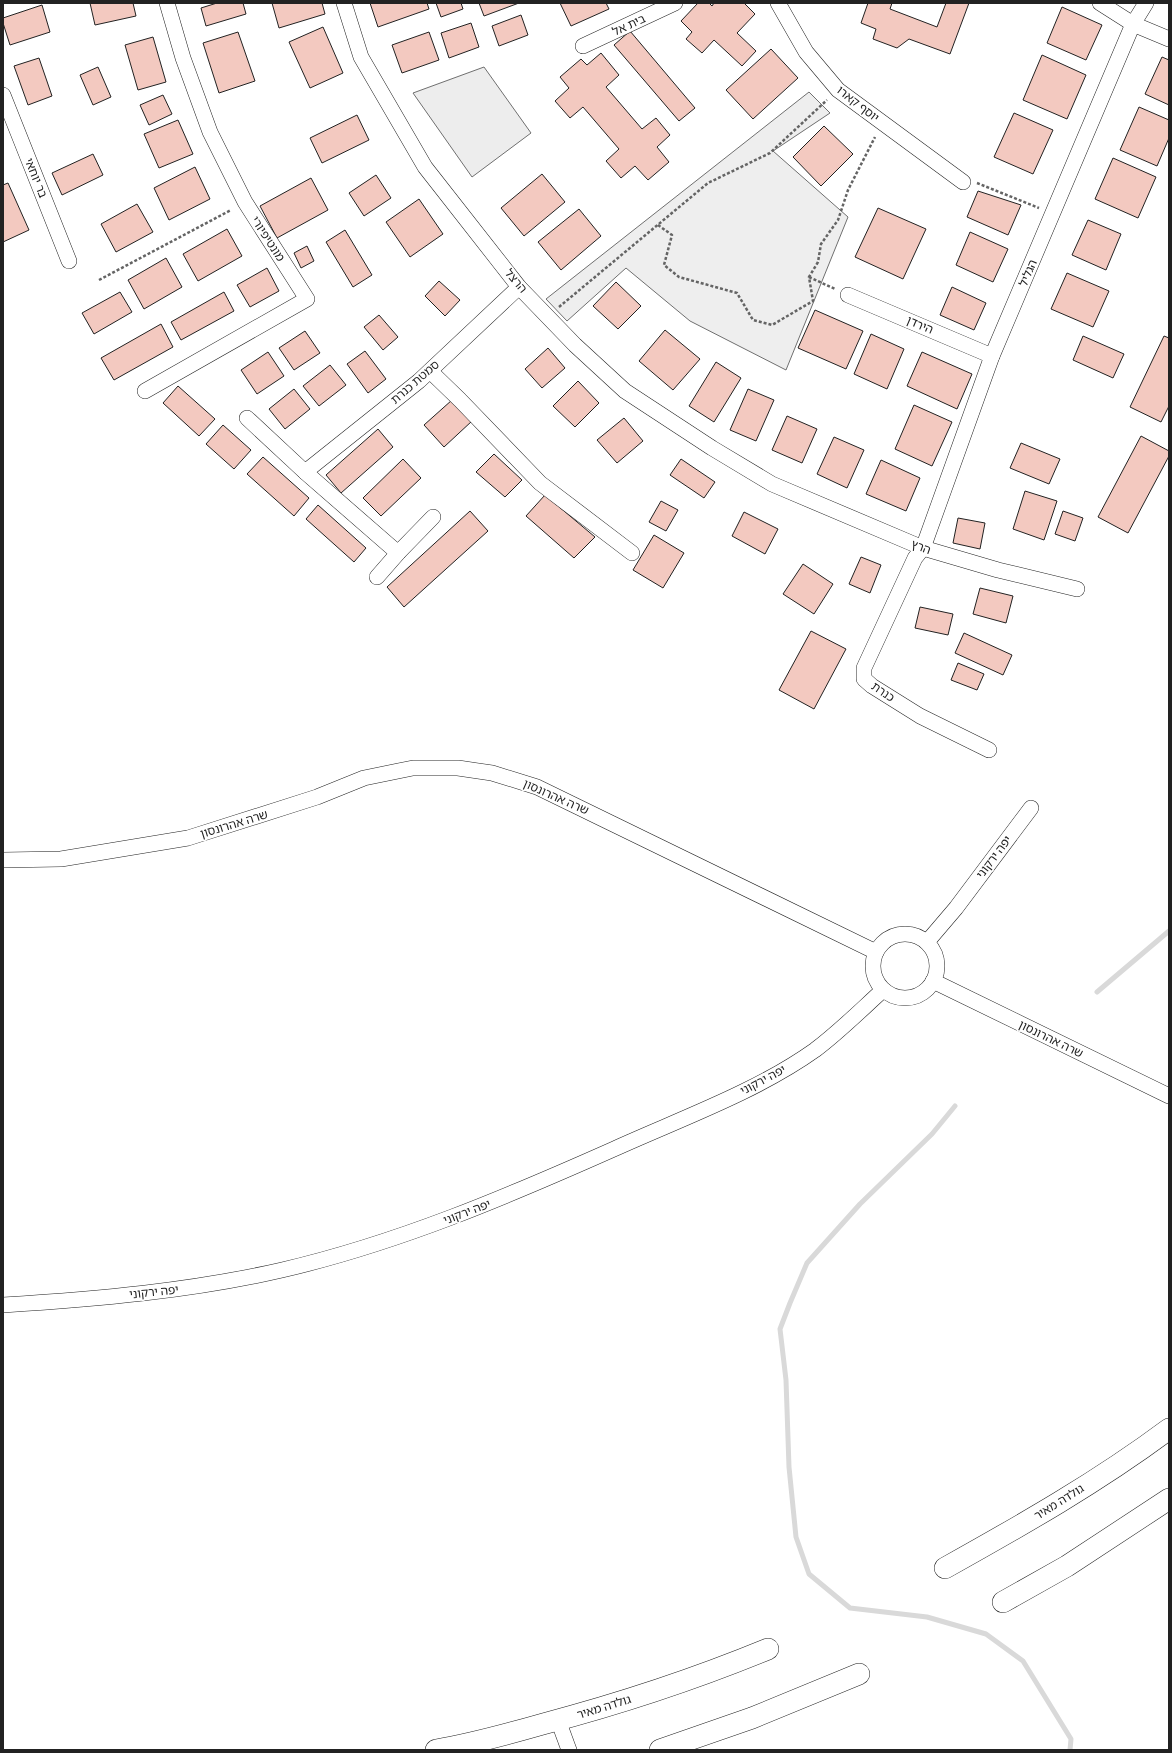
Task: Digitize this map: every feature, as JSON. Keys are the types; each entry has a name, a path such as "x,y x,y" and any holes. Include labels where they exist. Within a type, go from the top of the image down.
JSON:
{"main road":[{"name":"גולדה מאיר","path":"945,1568 1044,1512 1100,1477 1169,1429"},
{"path":"1003,1602 1074,1562 1169,1500"},
{"name":"גולדה מאיר","path":"436,1750 558,1720 680,1683 768,1649"},
{"path":"660,1750 752,1718 859,1674"}],"street":[{"name":"מונטיפיורי","path":"146,390 307,299 245,202 210,132 183,58 166,3"},
{"name":"הרצל","path":"344,3 361,58 425,167 519,286 575,345 625,391 712,448 772,484"},
{"name":"בית אל","path":"583,46 675,3"},
{"name":"יוסף קארו","path":"778,3 806,52 838,90 963,182"},
{"path":"1100,3 1133,24 1169,39"},
{"name":"הגליל","path":"923,548 992,356 1133,24 1146,3"},
{"name":"בר יוחאי","path":"3,95 68,261"},
{"name":"סמטת כנרת","path":"305,472 430,371 519,286"},
{"name":"הירדן","path":"848,295 992,356"},
{"path":"430,371 540,483 632,553"},
{"path":"247,418 305,472 398,552"},
{"name":"הרץ","path":"772,484 923,548 998,570 1077,589"},
{"path":"377,577 398,552 433,517"},
{"name":"כנרת","path":"923,548 915,558 879,632 864,668 864,679 872,686 920,716 989,750"},
{"name":"שרה אהרונסון","path":"3,860 61,859 188,838 317,797 364,778 413,768 458,768 492,773 537,786 876,952"},
{"name":"יפה ירקוני","path":"927,942 956,908 1031,808"},
{"path":"904,933 916,935 927,942 934,952 937,964 936,977 929,988 918,995 906,998 894,996 883,990 876,980 872,967 876,952 881,944 891,936 904,933"},
{"name":"שרה אהרונסון","path":"933,981 1169,1096"},
{"name":"יפה ירקוני","path":"3,1304 57,1301 178,1289 281,1270 402,1236 478,1208 545,1180 756,1084 815,1050 883,990"},
{"path":"558,1720 558,1750"},
{"path":"558,1720 569,1750"}],"path":[{"path":"548,316 708,183 770,153 838,90"},
{"path":"658,225 672,235 664,265 679,277 737,293 753,320 772,325 813,301 809,277 818,262 821,244 838,220 848,190 883,123"},
{"path":"963,182 977,182 1053,213"},
{"path":"99,280 245,202"},
{"path":"809,277 848,295"}],"shaded area":[{"path":"484,67 531,133 472,177 413,93"},
{"path":"809,92 830,113 773,151 848,217 786,370 690,321 626,268 567,321 546,299"}],"building":[{"path":"90,3 133,3 136,16 95,25"},
{"path":"217,3 243,3 246,14 206,26 201,8"},
{"path":"272,3 322,3 325,14 279,28"},
{"path":"370,3 427,3 429,9 378,27"},
{"path":"436,3 461,3 463,9 441,17"},
{"path":"479,3 519,3 484,16"},
{"path":"560,3 606,3 609,9 571,26"},
{"path":"698,3 709,3 712,6 714,3 744,3 755,14 737,33 756,51 742,66 714,40 702,53 686,39 692,32 681,21"},
{"path":"868,3 892,3 890,9 937,27 946,3 969,3 950,54 909,39 897,48 873,39 876,29 861,23"},
{"path":"42,5 50,32 10,45 3,23 3,18"},
{"path":"1062,7 1102,25 1086,60 1047,43"},
{"path":"521,15 528,35 499,46 492,26"},
{"path":"471,23 479,47 449,58 441,33"},
{"path":"323,27 343,73 310,88 289,42"},
{"path":"630,31 695,108 679,121 614,45"},
{"path":"238,32 255,81 219,93 203,43"},
{"path":"429,32 439,60 402,73 392,45"},
{"path":"153,37 166,82 138,90 125,45"},
{"path":"771,49 798,78 753,119 726,90"},
{"path":"601,53 619,75 606,87 642,129 656,118 670,135 657,147 669,162 648,180 635,166 621,178 606,161 619,149 583,107 570,118 555,101 569,88 560,77 581,59 587,65"},
{"path":"1042,55 1086,75 1067,119 1023,100"},
{"path":"1162,57 1169,60 1169,105 1145,94"},
{"path":"39,58 52,96 28,105 14,66"},
{"path":"98,67 111,97 93,105 80,75"},
{"path":"163,95 172,114 149,125 140,105"},
{"path":"1139,107 1169,120 1169,138 1157,166 1120,150"},
{"path":"1014,113 1053,130 1033,174 994,157"},
{"path":"357,115 369,140 322,163 310,138"},
{"path":"178,120 193,154 159,168 144,134"},
{"path":"824,126 853,154 821,186 793,157"},
{"path":"93,154 103,175 62,195 52,173"},
{"path":"1113,158 1156,177 1138,218 1095,199"},
{"path":"195,167 210,199 169,220 154,188"},
{"path":"542,174 565,202 524,236 501,208"},
{"path":"376,175 391,198 364,216 349,193"},
{"path":"311,178 328,210 277,238 260,206"},
{"path":"8,183 29,230 3,242 3,185"},
{"path":"978,191 1021,205 1008,235 967,217"},
{"path":"419,199 443,234 410,257 386,222"},
{"path":"137,204 153,232 116,252 101,224"},
{"path":"878,208 926,229 903,279 855,257"},
{"path":"579,209 601,236 561,270 538,242"},
{"path":"1088,220 1121,234 1106,270 1072,255"},
{"path":"227,229 242,256 198,281 183,254"},
{"path":"345,230 372,275 353,287 326,242"},
{"path":"970,232 1008,249 993,282 956,265"},
{"path":"307,246 314,261 301,268 294,253"},
{"path":"166,258 182,287 144,309 128,280"},
{"path":"267,268 279,291 250,307 237,285"},
{"path":"1067,273 1109,291 1093,327 1051,309"},
{"path":"439,281 460,300 445,316 425,296"},
{"path":"616,282 641,306 618,329 593,306"},
{"path":"952,287 986,303 974,330 940,315"},
{"path":"120,292 132,312 94,334 82,313"},
{"path":"224,292 234,311 181,340 171,322"},
{"path":"815,310 863,331 846,369 798,348"},
{"path":"379,315 398,337 383,350 364,327"},
{"path":"161,324 173,347 114,380 101,358"},
{"path":"665,330 700,359 673,390 639,361"},
{"path":"305,331 320,353 294,370 279,348"},
{"path":"871,334 904,349 887,389 854,374"},
{"path":"1083,336 1124,354 1113,378 1073,360"},
{"path":"1164,336 1169,338 1169,406 1161,422 1130,407"},
{"path":"548,348 565,368 542,388 525,369"},
{"path":"365,351 386,379 368,393 347,364"},
{"path":"268,352 284,376 257,394 241,370"},
{"path":"922,352 972,374 957,409 907,386"},
{"path":"716,362 741,378 714,422 689,406"},
{"path":"330,365 346,385 319,406 303,386"},
{"path":"578,381 599,403 575,427 553,406"},
{"path":"178,386 215,419 199,436 163,403"},
{"path":"294,389 310,409 285,429 269,409"},
{"path":"748,389 774,400 756,441 730,430"},
{"path":"452,400 472,421 444,447 424,425"},
{"path":"914,405 952,422 932,466 895,449"},
{"path":"787,416 817,429 802,463 772,450"},
{"path":"624,418 643,441 617,463 597,440"},
{"path":"223,425 251,450 234,469 206,444"},
{"path":"378,429 393,447 341,493 326,475"},
{"path":"1141,436 1169,451 1169,456 1128,533 1098,517"},
{"path":"834,437 864,450 847,488 817,474"},
{"path":"1021,443 1060,459 1049,484 1010,468"},
{"path":"494,454 522,480 505,497 476,472"},
{"path":"263,457 309,498 294,516 247,474"},
{"path":"403,459 421,478 381,516 363,498"},
{"path":"681,459 715,482 704,498 670,475"},
{"path":"881,460 920,478 906,511 866,494"},
{"path":"1025,491 1057,501 1044,540 1013,529"},
{"path":"545,495 595,537 574,558 526,516"},
{"path":"661,501 678,510 666,531 649,522"},
{"path":"318,505 366,548 354,562 306,519"},
{"path":"470,511 488,531 404,607 387,587"},
{"path":"1063,511 1083,518 1075,541 1055,534"},
{"path":"744,512 778,529 765,554 732,536"},
{"path":"958,518 985,523 980,549 953,543"},
{"path":"654,535 684,553 663,588 633,570"},
{"path":"861,557 881,565 870,593 849,584"},
{"path":"803,564 833,584 814,614 783,594"},
{"path":"980,588 1013,596 1006,623 973,614"},
{"path":"920,607 953,614 948,635 915,628"},
{"path":"811,631 846,649 814,709 779,690"},
{"path":"964,633 1012,655 1003,675 955,653"},
{"path":"958,663 984,674 977,690 951,680"}],"waterway":[{"path":"1097,992 1169,931"},
{"path":"955,1106 932,1134 860,1204 807,1263 780,1329 786,1380 789,1467 796,1537 809,1574 850,1608 927,1617 986,1634 1023,1661 1071,1739 1070,1750"}]}
